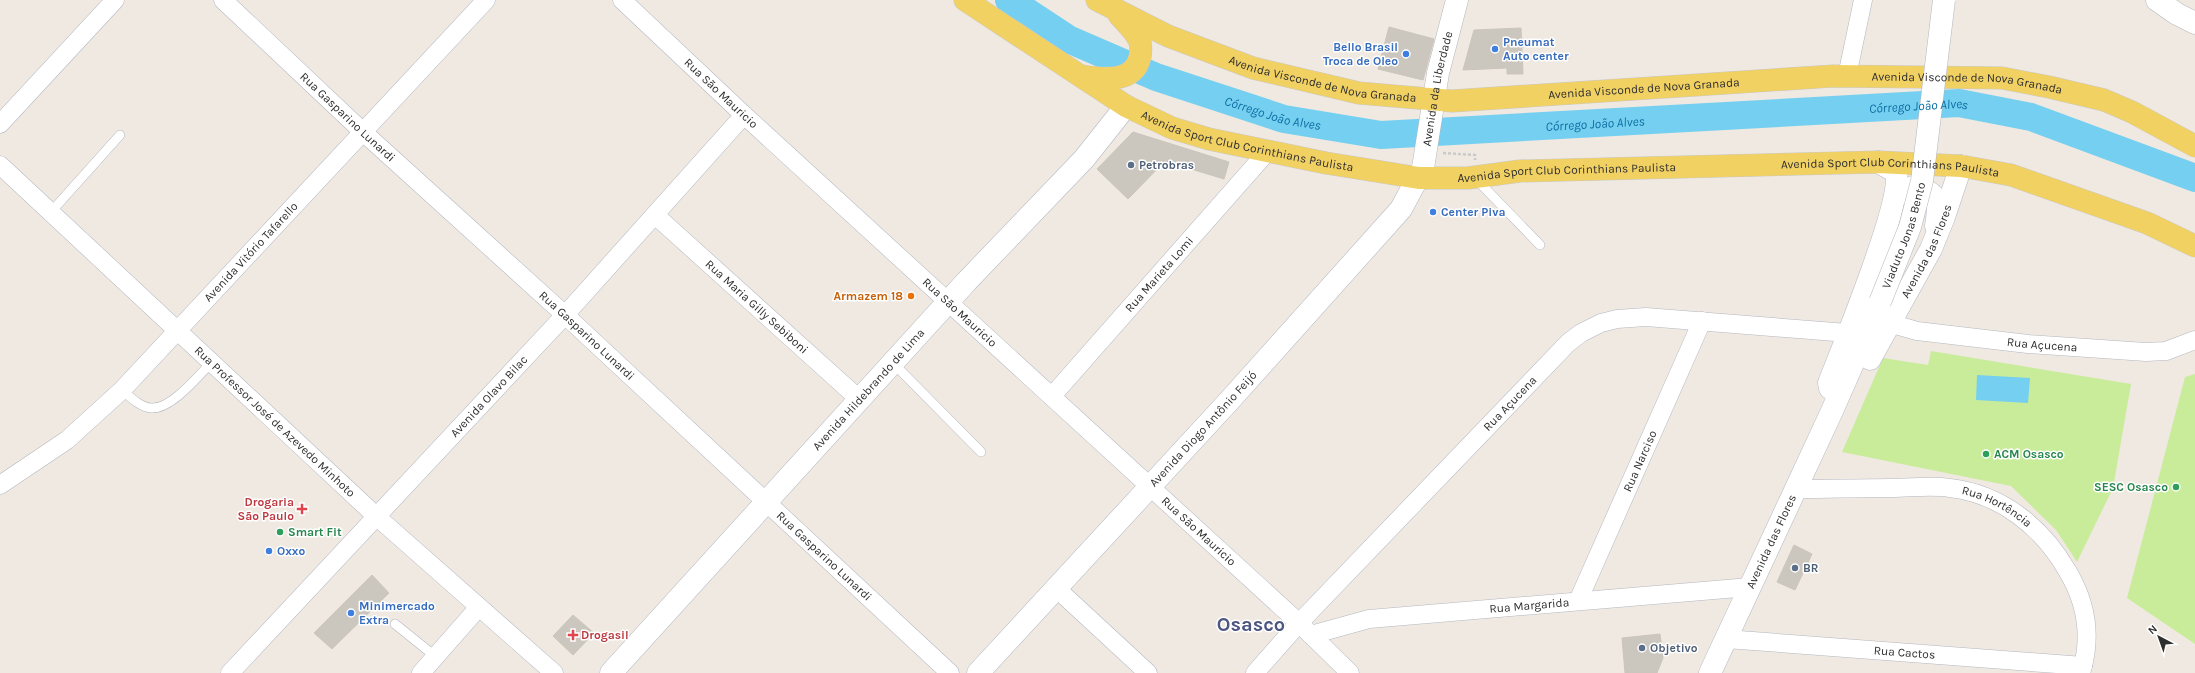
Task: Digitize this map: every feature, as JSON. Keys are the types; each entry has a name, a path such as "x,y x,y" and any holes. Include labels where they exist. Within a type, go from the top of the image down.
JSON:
{"main road":[{"name":"Avenida Sport Club Corinthians Paulista","path":"965,0 1090,78 1126,106 1172,128 1209,139 1267,152 1421,173 1474,177 1520,171 1878,162 1961,166 2011,174 2147,223 2195,246"},
{"name":"Avenida Visconde de Nova Granada","path":"1097,0 1123,19 1253,68 1359,93 1434,100 1847,76 1967,76 2002,78 2104,100 2132,112 2195,146"},
{"name":"Avenida da Liberdade","path":"1421,173 1434,100 1457,0"},
{"name":"Viaduto Jonas Bento","path":"1880,302 1910,227 1922,181 1944,0"},
{"path":"2157,0 2177,14 2195,23"},
{"path":"1090,78 1120,78 1128,74 1138,62 1141,46 1123,19"},
{"name":"Avenida Hildebrando de Lima","path":"611,673 859,399 1084,159 1126,106"},
{"path":"1878,162 1896,172 1898,180 1892,212"},
{"name":"Avenida das Flores","path":"1832,411 1853,391 1931,249 1944,217 1961,166"},
{"name":"Avenida Diogo Antônio Feijó","path":"978,673 1354,264 1401,209 1421,173"},
{"path":"1832,411 1829,383 1892,212 1899,199 1910,188 1924,189 1933,194 1937,204 1937,217 1931,249"},
{"name":"Avenida das Flores","path":"1710,673 1832,411 1880,302"}],"street":[{"path":"0,124 115,0"},
{"name":"Rua Gasparino Lunardi","path":"222,0 363,132 565,315 950,673"},
{"name":"Avenida Vitório Tafarello","path":"0,485 67,440 122,390 179,331 486,0"},
{"name":"Rua São Mauricio","path":"622,0 744,115 1305,629 1350,673"},
{"path":"1847,76 1863,0"},
{"name":"Avenida Olavo Bilac","path":"230,673 565,315 744,115"},
{"name":"Rua Marieta Lomi","path":"1052,396 1267,152"},
{"name":"Rua Professor José de Azevedo Minhoto","path":"0,165 376,516 554,673"},
{"name":"Rua Maria Gilly Sebiboni","path":"655,215 859,399"},
{"name":"Rua Açucena","path":"1255,673 1305,629 1537,376 1568,344 1581,333 1602,323 1617,319 1646,317 1848,333"},
{"name":"Rua Narciso","path":"1578,601 1702,321"},
{"name":"Rua Açucena","path":"1889,323 1917,331 2028,344 2146,352 2166,351 2195,340"},
{"name":"Rua Hortência","path":"1796,489 1950,488 1981,495 2008,507 2040,532 2058,553 2079,590 2084,607 2088,645 2082,669"},
{"name":"Rua Margarida","path":"1305,629 1369,619 1750,587"},
{"path":"1056,588 1148,673"},
{"path":"421,673 479,607"},
{"name":"Rua Cactos","path":"1726,639 2082,669"}],"lane":[{"path":"51,212 120,135"},
{"path":"1474,177 1540,245"},
{"path":"122,390 137,402 151,408 165,406 212,362"},
{"path":"893,363 981,452"},
{"path":"395,624 436,657"}],"green space":[{"name":"ACM Osasco","path":"1931,351 2131,384 2113,488 2077,562 2056,530 2011,486 1842,452 1883,358 1928,365"},
{"name":"SESC Osasco","path":"2195,374 2195,644 2127,598 2185,377"}],"water":[{"path":"1977,375 2030,378 2028,403 1976,400"}],"building":[{"name":"Bello Brasil Troca de Oleo","path":"1389,27 1434,39 1423,80 1378,69"},
{"name":"Pneumat Auto center","path":"1521,28 1523,74 1507,74 1507,68 1463,70 1474,30"},
{"name":"Petrobras","path":"1133,132 1229,162 1224,179 1165,161 1128,199 1097,169"},
{"name":"BR","path":"1794,545 1812,554 1795,590 1777,582"},
{"name":"Minimercado Extra","path":"372,575 389,593 332,649 314,633"},
{"name":"Drogasil","path":"573,615 594,633 573,655 553,636"},
{"name":"Objetivo","path":"1660,634 1663,658 1657,673 1625,673 1622,638"}],"waterway":[{"name":"Córrego João Alves","path":"1009,0 1068,39 1156,77 1284,119 1381,135 1959,103 2031,117 2195,178"}],"place":[{"name":"Pneumat Auto center","path":"1495,49"},
{"name":"Bello Brasil Troca de Oleo","path":"1406,54"},
{"name":"Petrobras","path":"1131,165"},
{"name":"Center Piva","path":"1433,212"},
{"name":"Armazem 18","path":"911,296"},
{"name":"ACM Osasco","path":"1986,454"},
{"name":"SESC Osasco","path":"2176,487"},
{"name":"Drogaria São Paulo","path":"302,509"},
{"name":"Smart Fit","path":"280,532"},
{"name":"Oxxo","path":"269,551"},
{"name":"BR","path":"1795,568"},
{"name":"Minimercado Extra","path":"351,613"},
{"name":"Drogasil","path":"573,635"},
{"name":"Objetivo","path":"1642,648"}],"district":[{"name":"Osasco","path":"1251,624"}]}
